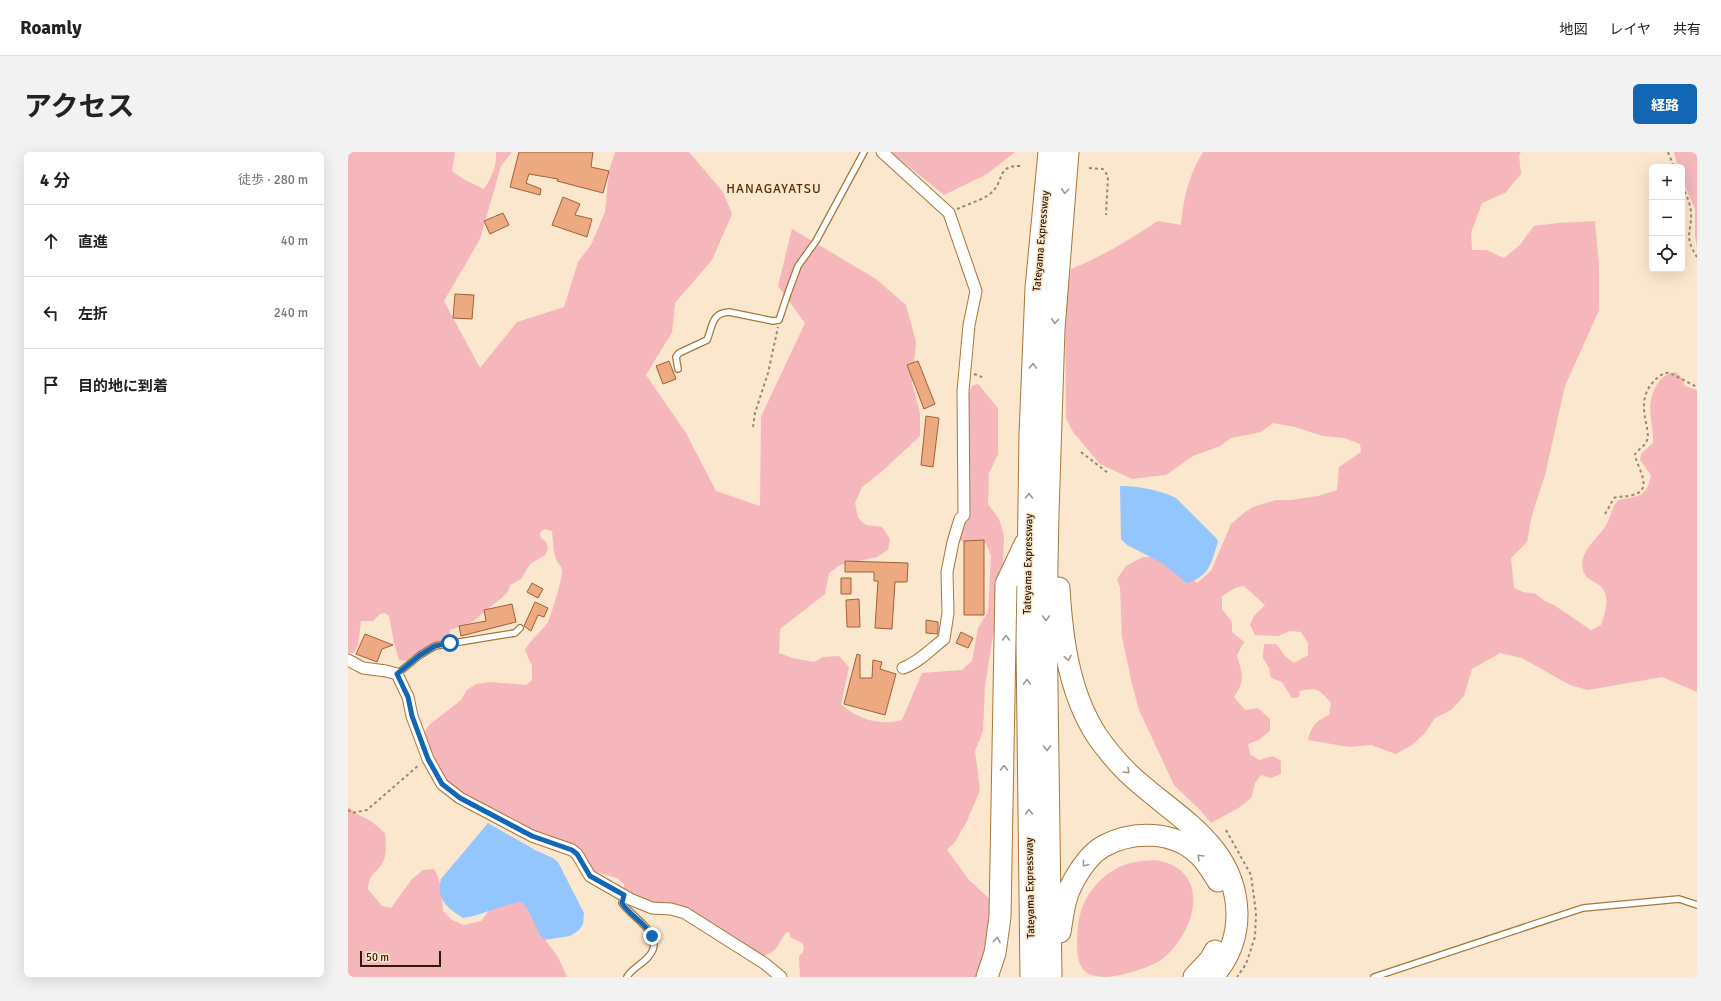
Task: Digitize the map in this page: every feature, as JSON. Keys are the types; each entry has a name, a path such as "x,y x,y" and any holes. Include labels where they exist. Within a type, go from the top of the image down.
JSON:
{"highway":[{"name":"Tateyama Expressway","path":"1031,977 1027,643 1030,435 1036,288 1049,152"},
{"name":"Tateyama Expressway","path":"1051,970 1046,625 1054,329 1068,152"},
{"path":"1051,410 1060,614 1075,690 1089,722 1112,755 1128,774 1187,821 1202,835 1212,847 1231,877 1237,906 1237,921 1234,940 1229,954 1218,971 1212,977"},
{"path":"987,977 995,953 1000,917 1006,584 1028,537"},
{"path":"1051,970 1060,933 1065,900 1073,882 1088,861 1103,846 1117,840 1134,836 1152,835 1170,838 1184,843 1198,853 1208,864 1218,881 1222,893 1226,914 1219,944 1210,960 1194,977"}],"street":[{"path":"882,152 949,213 976,291 969,325 964,391 964,515 960,519 953,542 947,572 948,613 944,639 926,652 914,664 903,668"},
{"path":"348,660 363,668 397,674 408,697 412,716 428,759 442,784 460,798 532,836 572,850 577,854 590,876 624,895 652,908 671,909 685,913 764,963 781,977"}],"lane":[{"path":"678,369 676,357 679,353 708,340 714,320 717,315 722,312 729,312 773,321 779,320 798,266 816,241 864,152"},
{"path":"397,674 420,655 435,646 515,632 520,628"},
{"path":"624,895 622,903 626,910 648,929 652,936 653,945 651,954 629,972 627,977"},
{"path":"1374,977 1584,908 1679,899 1697,905"}],"path":[{"path":"1668,152 1673,164"},
{"path":"949,213 991,194 996,188 1003,172 1011,166 1021,166"},
{"path":"1089,168 1103,169 1108,176 1106,215"},
{"path":"1685,192 1689,200 1691,213 1688,235 1691,247 1697,257"},
{"path":"753,427 755,414 772,359 779,320"},
{"path":"1605,514 1610,502 1614,498 1631,496 1639,493 1643,487 1644,480 1635,461 1635,454 1647,440 1648,434 1643,412 1643,403 1644,396 1649,387 1660,375 1666,372 1697,387"},
{"path":"1081,452 1108,473"},
{"path":"348,810 352,813 367,810 415,768 428,759"}],"shaded area":[{"path":"348,152 455,152 452,171 463,179 484,189 496,162 496,152 512,152 501,166 480,239 444,301 480,368 517,322 564,307 578,262 591,245 605,212 609,171 615,152 689,152 723,192 732,214 712,260 675,303 672,332 646,375 686,433 716,491 760,506 761,417 805,323 778,286 792,229 876,279 906,305 916,342 912,383 920,413 920,436 880,473 862,487 855,503 858,518 866,525 882,527 890,539 888,550 877,557 840,565 829,573 825,594 780,629 779,653 792,658 814,662 823,657 839,656 849,667 841,704 862,718 878,722 894,722 902,720 922,673 962,670 972,661 978,628 988,612 991,556 986,543 969,544 959,540 970,422 968,395 972,386 978,384 998,408 998,454 989,473 988,504 999,519 1004,536 1001,618 994,629 985,686 983,731 975,751 980,790 967,821 955,842 947,850 969,880 995,904 980,977 800,977 799,956 803,952 804,946 802,943 790,937 790,933 787,932 776,949 764,956 672,905 649,902 624,890 624,884 617,878 593,871 551,841 510,820 503,814 486,808 453,787 427,765 423,764 424,733 428,726 461,700 467,690 476,684 490,682 526,685 532,680 532,666 525,650 548,622 559,588 562,569 555,554 552,531 544,529 540,533 541,538 546,542 548,549 545,555 530,564 521,579 510,585 508,592 472,622 450,630 448,638 442,643 405,661 399,660 389,616 385,613 380,614 373,621 361,621 358,645 354,653 348,653"},
{"path":"891,152 1015,152 987,174 944,195"},
{"path":"1203,152 1521,152 1519,155 1521,174 1505,193 1482,203 1471,233 1472,250 1486,250 1504,258 1519,246 1534,226 1595,221 1599,266 1599,310 1565,386 1545,475 1532,515 1527,542 1511,558 1514,588 1523,592 1536,594 1544,601 1554,605 1591,630 1601,625 1605,613 1606,596 1601,587 1585,575 1582,564 1583,558 1589,547 1605,527 1618,500 1640,495 1647,488 1651,475 1640,460 1641,454 1653,443 1650,409 1652,395 1661,379 1666,375 1676,372 1681,377 1685,386 1697,390 1697,692 1662,677 1588,690 1570,685 1522,658 1500,653 1472,669 1464,696 1451,710 1435,718 1425,733 1412,745 1396,754 1371,745 1349,747 1308,740 1315,724 1329,715 1331,703 1321,692 1310,689 1300,691 1299,697 1292,698 1282,682 1271,678 1269,668 1263,658 1264,644 1276,644 1285,656 1294,663 1308,655 1308,643 1301,632 1290,631 1278,636 1255,635 1250,625 1254,616 1265,605 1244,586 1235,588 1222,596 1222,609 1232,622 1232,632 1244,642 1237,655 1242,681 1234,697 1245,710 1258,708 1270,719 1270,731 1259,740 1248,744 1250,754 1259,760 1273,756 1281,761 1281,774 1271,778 1261,775 1255,783 1251,798 1240,807 1211,823 1201,811 1174,785 1139,710 1122,637 1120,587 1117,579 1126,566 1143,557 1170,557 1197,583 1211,571 1231,524 1245,512 1253,507 1276,500 1291,500 1318,496 1337,490 1339,467 1361,452 1360,444 1344,438 1323,436 1295,427 1273,423 1261,432 1231,438 1220,446 1193,456 1166,475 1132,479 1100,464 1073,432 1066,418 1065,306 1071,269 1105,253 1158,221 1181,225 1190,179"},
{"path":"1674,152 1697,152 1697,247 1695,236 1695,209 1685,187 1685,164 1677,164"},
{"path":"348,807 371,821 385,833 386,848 384,859 370,879 368,889 382,906 391,908 412,879 423,870 434,869 440,884 443,911 452,920 464,925 481,921 495,903 527,899 546,941 558,957 567,977 348,977"},
{"path":"1154,860 1173,865 1185,875 1192,888 1193,903 1190,919 1183,934 1173,948 1157,963 1135,971 1111,977 1090,974 1081,967 1077,947 1079,919 1087,897 1101,880 1119,867 1133,862"}],"water":[{"path":"1120,486 1149,489 1176,498 1217,539 1218,542 1211,562 1201,577 1187,583 1162,563 1127,545 1121,539"},
{"path":"488,823 558,862 584,913 583,924 579,930 570,936 544,940 529,911 522,902 463,918 448,907 440,892 441,879"}],"building":[{"path":"519,152 593,152 591,167 609,171 603,193 557,181 558,179 529,174 526,183 541,189 540,195 510,187"},
{"path":"563,197 580,204 575,215 592,219 587,237 552,225"},
{"path":"503,213 509,225 490,234 484,221"},
{"path":"455,294 474,295 472,319 453,318"},
{"path":"669,361 676,379 663,384 656,366"},
{"path":"918,361 935,404 924,409 907,365"},
{"path":"926,416 939,418 933,467 921,465"},
{"path":"984,540 984,615 964,615 964,541"},
{"path":"845,561 908,563 907,582 895,582 892,629 875,628 878,581 874,581 874,572 845,572"},
{"path":"841,578 851,578 851,594 841,594"},
{"path":"532,583 543,589 538,598 527,592"},
{"path":"859,599 860,627 847,627 846,600"},
{"path":"535,602 548,608 544,617 538,615 531,631 524,626"},
{"path":"512,604 516,622 461,636 459,626 486,621 484,610"},
{"path":"926,620 938,622 938,634 926,633"},
{"path":"961,632 973,638 968,648 956,643"},
{"path":"365,634 393,645 382,649 377,662 356,654"},
{"path":"857,654 860,655 860,678 872,678 873,660 882,662 880,669 896,674 885,715 844,704"}],"district":[{"name":"HANAGAYATSU","path":"774,189"}],"route":[{"path":"450,643 435,646 420,655 397,674 408,697 412,716 428,759 442,784 460,798 532,836 572,850 577,854 590,876 624,895 622,903 626,910 648,929 652,936"}]}
